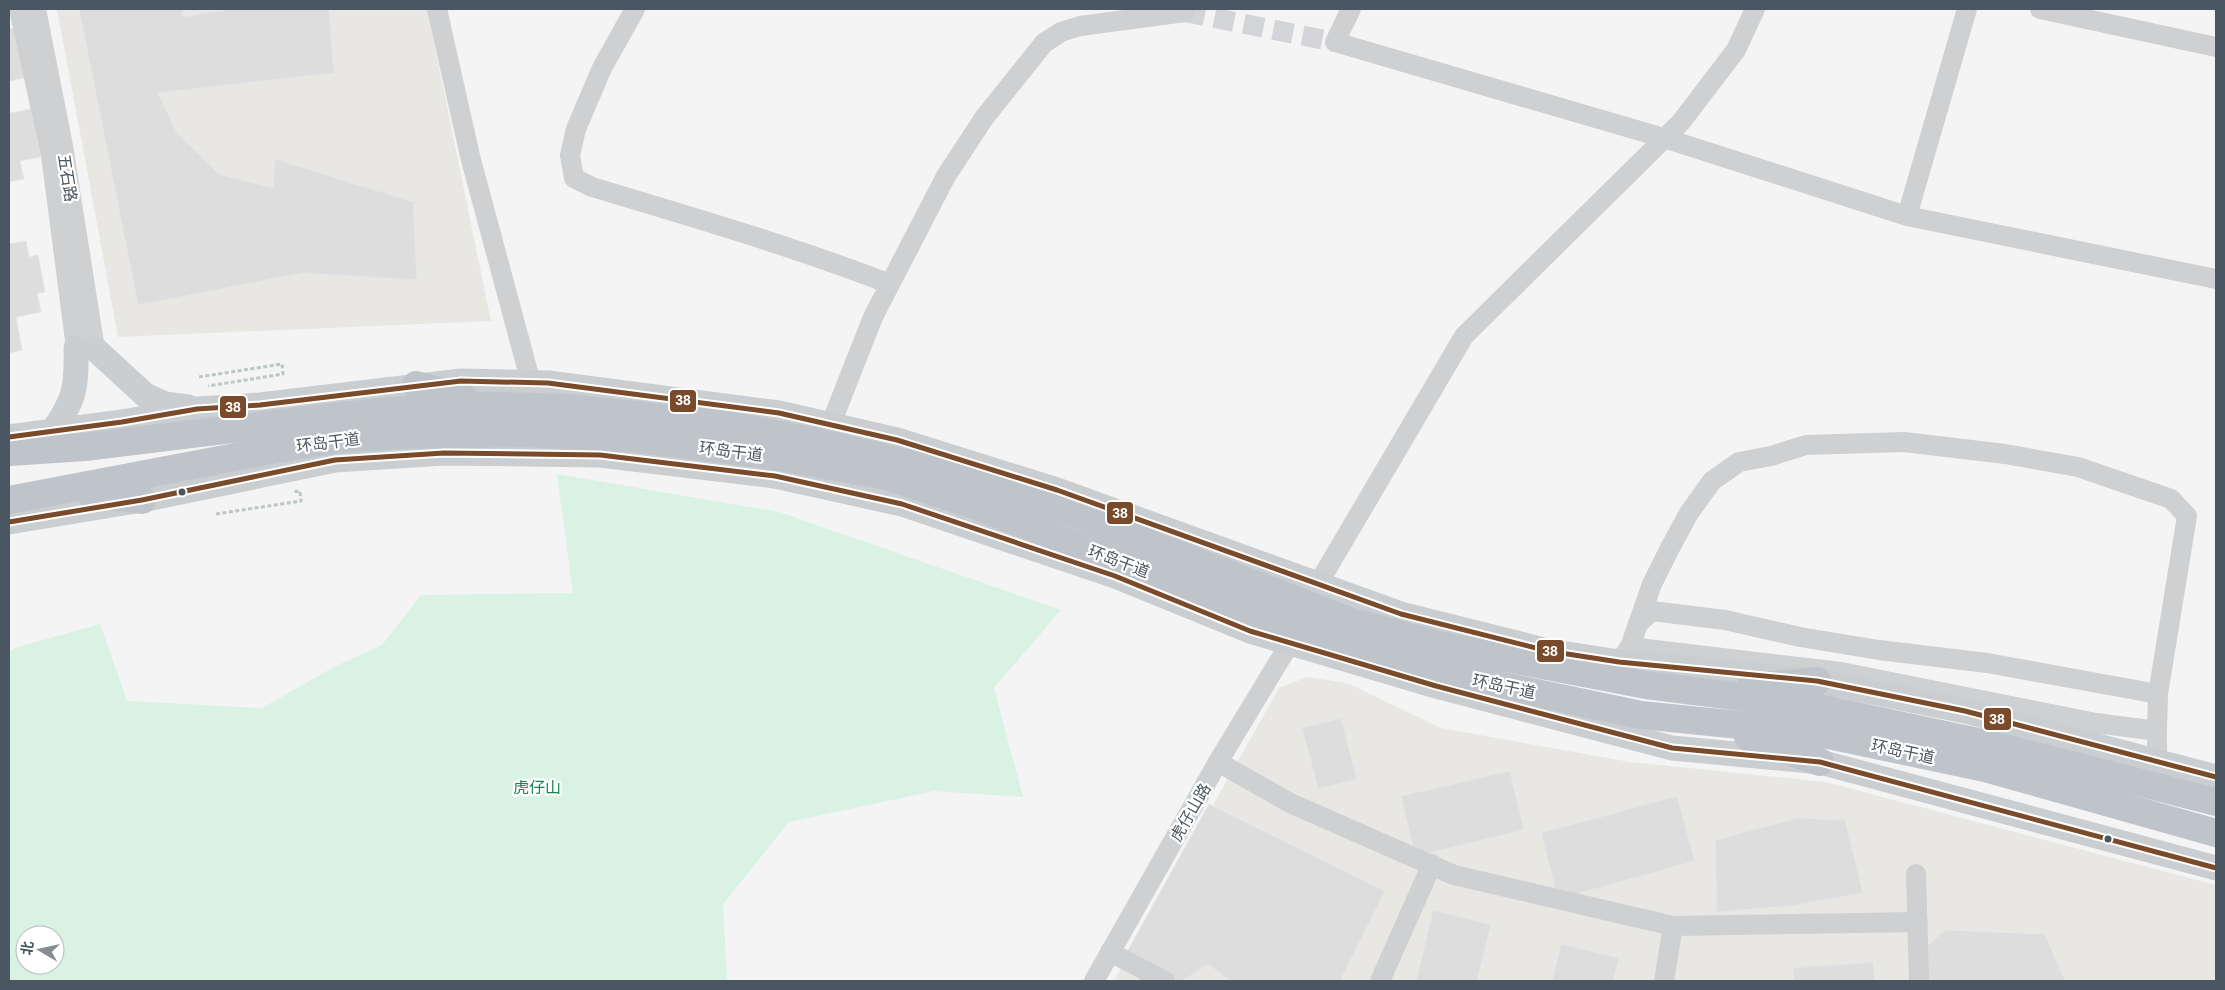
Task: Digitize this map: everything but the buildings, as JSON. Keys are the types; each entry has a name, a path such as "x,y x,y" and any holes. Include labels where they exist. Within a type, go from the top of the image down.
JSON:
{"highway":[{"path":"416,386 496,406"},
{"name":"环岛干道","path":"9,452 85,447 332,417 432,407 569,408 827,434 928,468 1064,510 1351,621 1443,646 1646,685 1804,705 1992,745 2216,802"},
{"name":"环岛干道","path":"9,500 277,448 402,435 523,433 639,439 766,455 883,475 979,507 1341,644 1447,674 1641,715 1818,733 1985,768 2216,833"},
{"path":"64,490 142,500"},
{"path":"1704,692 1817,681"},
{"path":"1704,722 1820,762"}],"main road":[{"path":"50,433 64,415 74,397 77,373 86,348 145,395 165,404 200,398 260,405 461,381 531,383 683,399 779,413 827,434 897,440 1057,490 1318,584 1419,618 1548,651 1625,655 1817,681 1965,711 2216,777"},
{"path":"9,437 50,433 200,398"},
{"path":"9,522 142,500 335,460 444,453 600,455 775,476 902,504 1115,576 1290,644 1436,686 1672,748 1820,762 2216,868"}],"street":[{"name":"五石路","path":"19,9 51,155 86,348"},
{"name":"五石路","path":"36,9 63,146 86,348"},
{"path":"437,9 470,156 531,383"},
{"path":"635,9 602,68 576,129 570,156 574,178 592,187 734,229 839,264 890,284"},
{"path":"1351,9 1335,42 1664,138 1907,216 2216,279"},
{"path":"1318,584 1464,336 1681,122 1736,50 1755,9"},
{"path":"1907,216 1967,9"},
{"path":"2040,9 2216,47"},
{"path":"827,434 873,317 946,176 984,118 1044,43 1060,32 1139,13 1185,12"},
{"path":"2157,731 2096,723 1841,672 1625,655 1652,584 1689,513 1712,481 1739,462 1771,456 1806,445 1904,442 2005,454 2078,467 2171,499 2187,516 2158,694 2157,761"},
{"path":"1638,624 1652,611 1726,620 1809,639 1879,650 1987,663 2158,694"},
{"name":"虎仔山路","path":"1094,981 1218,762 1290,644"},
{"path":"1218,762 1290,802 1454,875 1672,926 1918,922"},
{"path":"1380,981 1432,864"},
{"path":"1916,874 1919,981"},
{"path":"1664,981 1672,926"},
{"path":"1110,952 1165,981"}],"path":[{"path":"199,377 282,364 283,374 200,398"},
{"path":"216,514 301,501 300,490 291,492"}],"shaded area":[{"path":"57,9 427,9 491,321 118,337"},
{"path":"1307,677 1347,683 1441,728 1630,762 1826,782 2216,885 2216,981 1114,981 1279,688"}],"green space":[{"name":"虎仔山","path":"557,474 779,512 1061,610 994,688 1023,797 934,791 789,822 723,904 727,981 9,981 9,652 15,648 100,624 127,701 262,708 334,667 382,645 421,595 573,593"}],"tunnel":[{"path":"1185,12 1335,42"}],"transit line":[{"name":"38","path":"9,437 122,422 197,409 260,405 461,381 548,383 779,413 897,440 1057,490 1401,614 1548,651 1619,662 1817,681 1965,711 2216,777"},
{"name":"38","path":"9,522 142,500 335,460 444,453 600,455 775,476 902,504 1115,576 1250,631 1436,686 1672,748 1820,762 2216,868"}]}
